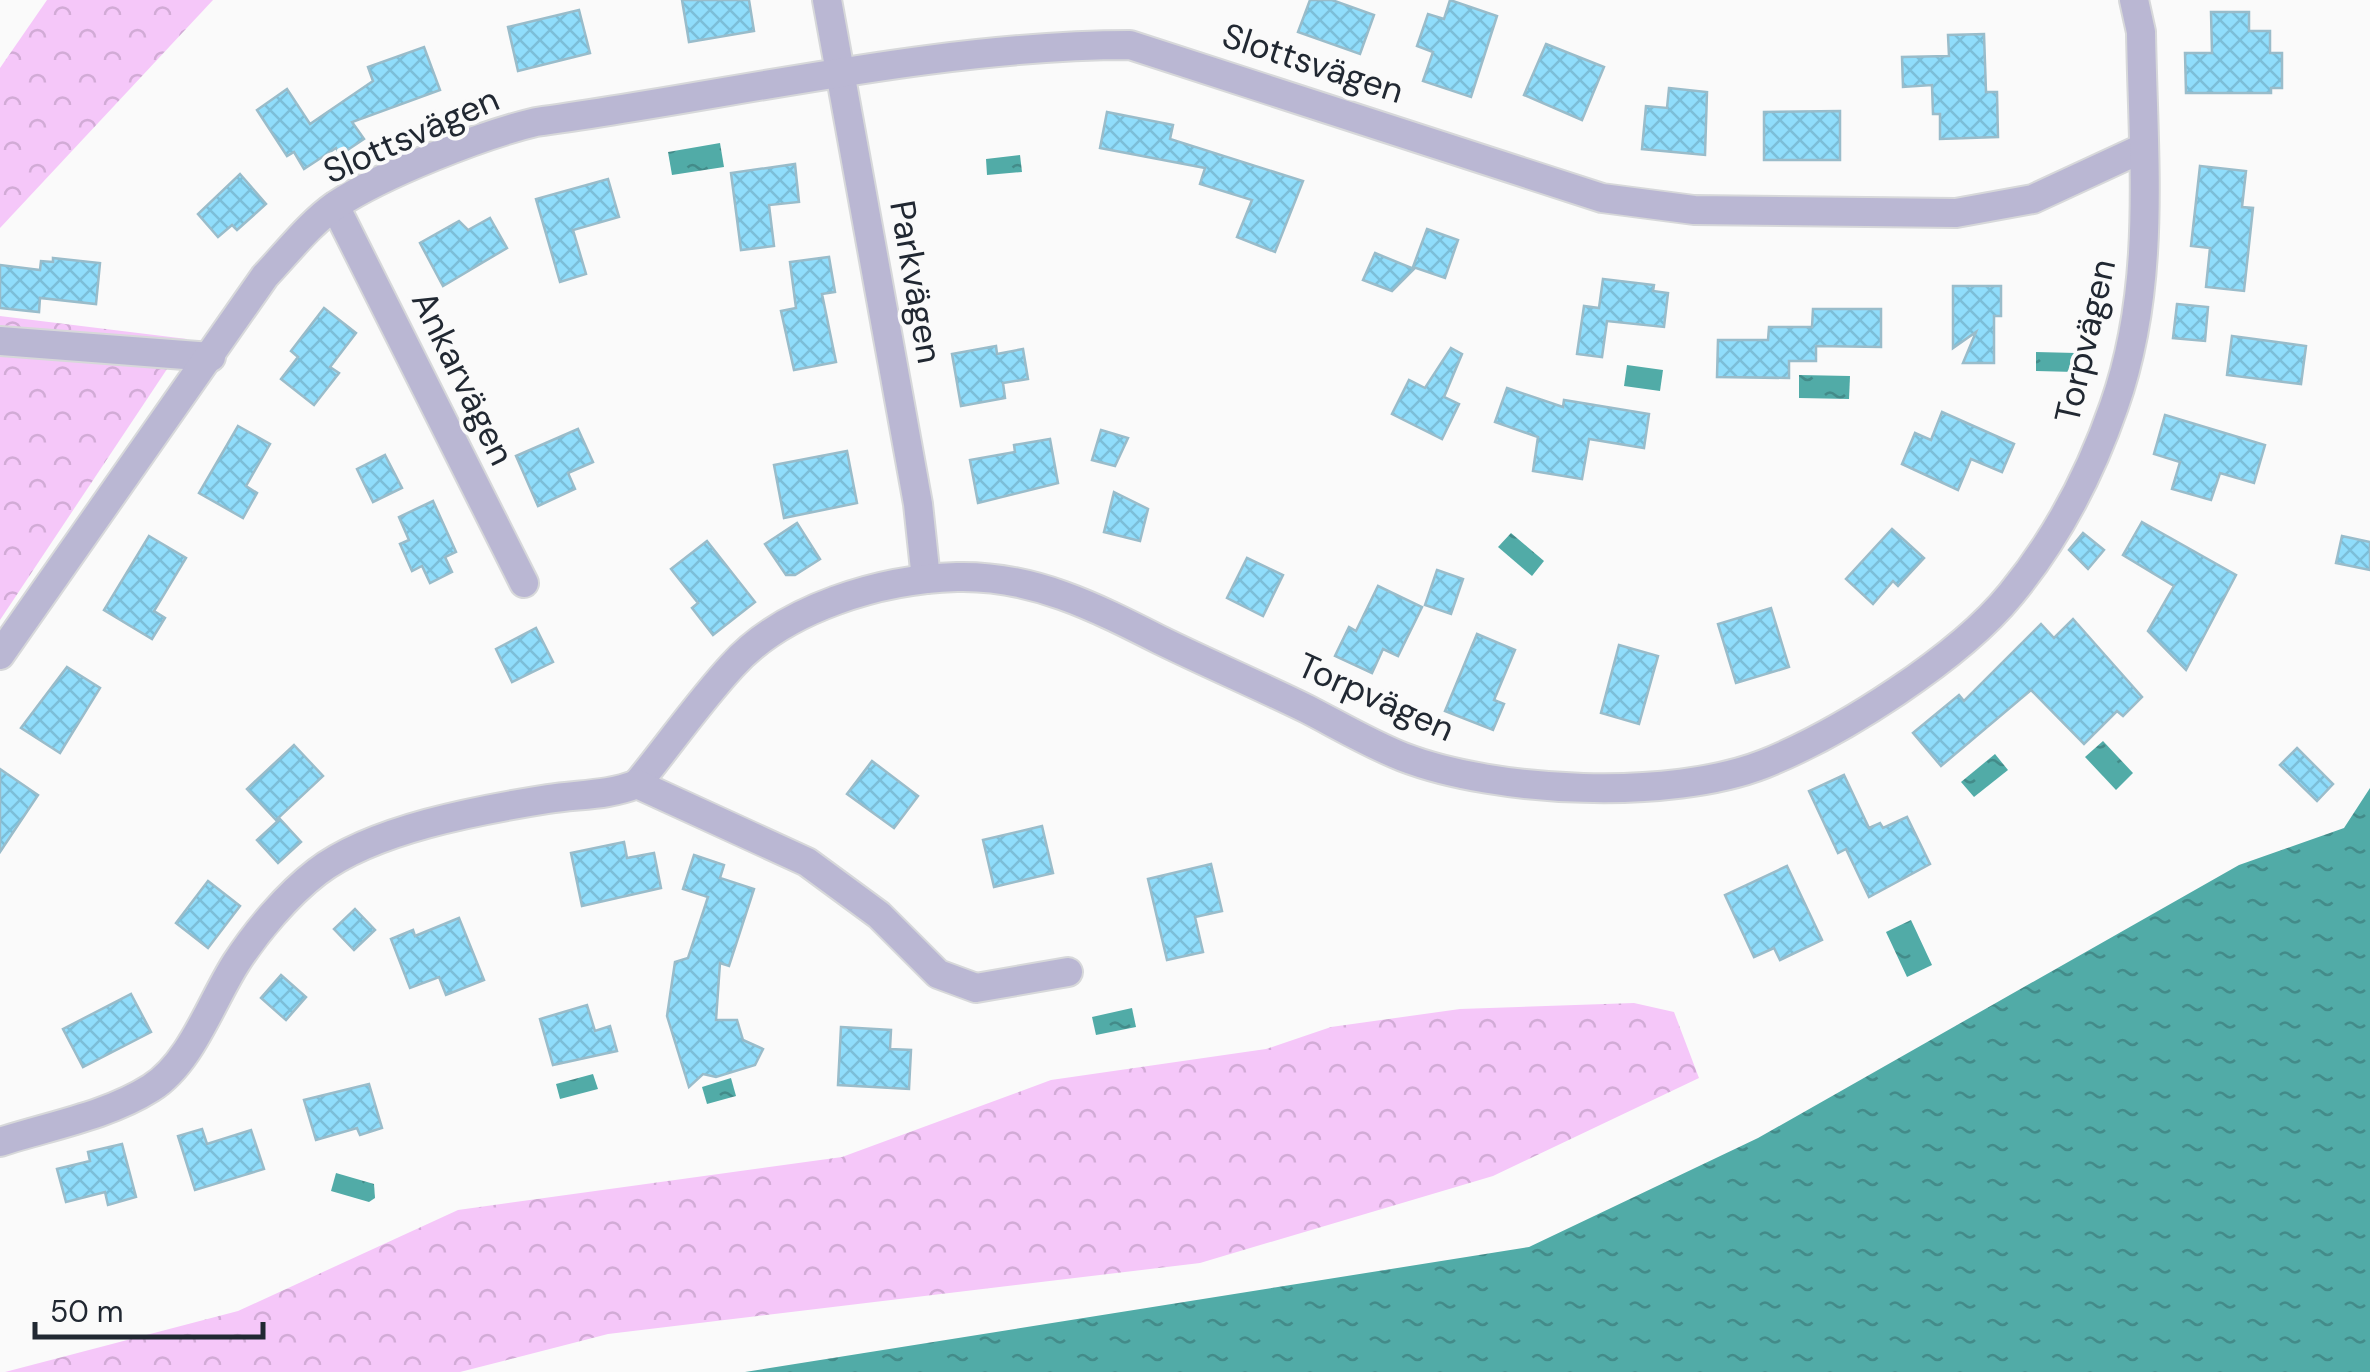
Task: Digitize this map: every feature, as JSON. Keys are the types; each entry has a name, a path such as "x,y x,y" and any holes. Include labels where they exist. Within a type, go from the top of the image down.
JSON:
{"street":[{"name":"Parkvägen","path":"827,0 918,504 926,578"},
{"path":"2134,0 2141,32 2143,148"},
{"name":"Slottsvägen","path":"0,654 265,276 335,206 497,132 841,75 1086,45 1130,45 1602,198 1694,210 1956,213 2034,199 2143,148"},
{"name":"Torpvägen","path":"637,784 734,663 761,642 830,604 926,578 999,578 1042,587 1130,624 1404,757 1477,779 1577,788 1682,783 1762,765 1901,690 1951,651 2008,598 2056,533 2088,474 2116,401 2140,302 2146,235 2143,148"},
{"name":"Ankarvägen","path":"335,206 524,582"},
{"path":"0,341 211,357"},
{"path":"0,1142 116,1106 154,1087 181,1058 238,960 317,872 376,842 496,807 613,794 637,784 808,862 879,916 938,974 976,988 1068,972"}],"green space":[{"path":"47,0 213,0 0,228 0,68"},
{"path":"0,316 187,339 0,620"},
{"path":"1634,1003 1674,1012 1699,1078 1493,1176 1200,1263 608,1334 460,1372 5,1372 238,1311 458,1210 842,1157 1051,1080 1266,1049 1331,1027 1460,1009"}],"water":[{"path":"720,143 724,167 672,175 668,152"},
{"path":"1020,155 1022,172 987,175 986,159"},
{"path":"2036,352 2076,353 2075,372 2036,371"},
{"path":"1627,365 1663,370 1660,391 1624,386"},
{"path":"1799,375 1850,376 1849,399 1799,398"},
{"path":"1511,533 1544,561 1532,576 1498,547"},
{"path":"2103,741 2133,773 2116,790 2085,757"},
{"path":"1995,754 2008,770 1974,797 1961,782"},
{"path":"2370,788 2370,1372 745,1372 1529,1247 1758,1138 2239,865 2344,828"},
{"path":"1911,920 1932,965 1907,977 1886,932"},
{"path":"1132,1008 1136,1027 1096,1035 1092,1017"},
{"path":"593,1074 598,1089 560,1099 556,1084"},
{"path":"731,1078 736,1096 707,1104 702,1087"},
{"path":"336,1173 374,1184 375,1198 369,1202 331,1191"}],"building":[{"path":"682,0 749,0 754,31 689,42"},
{"path":"1310,0 1332,0 1374,15 1360,54 1298,32"},
{"path":"1450,0 1497,16 1471,97 1423,81 1433,52 1417,46 1428,14 1444,19"},
{"path":"579,10 590,53 518,71 508,27"},
{"path":"2211,12 2249,12 2249,31 2270,31 2270,53 2282,53 2282,88 2271,88 2271,93 2186,93 2185,53 2212,53"},
{"path":"1984,34 1986,92 1997,92 1998,137 1940,139 1940,114 1933,114 1932,85 1903,87 1902,57 1949,56 1948,35"},
{"path":"1546,44 1604,67 1582,120 1524,95"},
{"path":"424,47 440,90 352,122 364,139 340,155 336,148 304,169 294,152 287,156 257,110 287,89 310,124 373,81 368,67"},
{"path":"1669,88 1707,92 1705,155 1642,149 1646,106 1667,108"},
{"path":"1840,111 1840,160 1764,160 1764,112"},
{"path":"1107,112 1173,125 1170,139 1303,181 1275,252 1237,237 1252,200 1200,184 1205,168 1100,148"},
{"path":"795,164 799,202 769,205 774,246 741,250 731,173"},
{"path":"2200,166 2246,171 2242,207 2253,208 2244,291 2206,287 2210,248 2191,246"},
{"path":"240,174 266,204 237,230 232,225 218,237 198,214"},
{"path":"608,179 619,217 573,230 586,274 560,282 536,199"},
{"path":"490,218 507,248 443,286 420,243 459,221 468,230"},
{"path":"1427,229 1458,240 1445,278 1413,267"},
{"path":"1375,253 1414,269 1392,291 1363,280"},
{"path":"829,257 835,292 822,294 836,362 794,370 781,311 796,308 790,262"},
{"path":"53,258 100,263 96,304 40,298 39,312 0,308 0,265 40,270 41,261 53,262"},
{"path":"1603,279 1654,285 1653,291 1668,293 1664,327 1607,321 1602,357 1577,354 1584,306 1599,308"},
{"path":"1953,286 2001,286 2001,316 1994,316 1994,363 1963,363 1976,332 1953,348"},
{"path":"2177,304 2208,307 2205,341 2173,338"},
{"path":"324,308 356,333 330,367 339,373 314,405 281,379 298,357 291,351"},
{"path":"1813,309 1881,309 1881,347 1816,346 1816,361 1789,361 1789,378 1717,377 1718,340 1768,340 1769,327 1812,327"},
{"path":"2232,336 2306,346 2301,384 2227,375"},
{"path":"996,346 997,354 1023,349 1028,379 1003,383 1005,398 961,406 952,354"},
{"path":"1451,348 1462,354 1444,397 1459,404 1442,439 1392,414 1409,380 1425,388"},
{"path":"1507,388 1563,407 1564,400 1649,414 1644,448 1589,439 1582,479 1533,471 1538,437 1495,422"},
{"path":"1942,412 2014,444 2002,472 1971,459 1958,490 1902,464 1915,433 1931,440"},
{"path":"2165,415 2265,445 2254,483 2220,473 2211,500 2172,489 2180,462 2154,454"},
{"path":"238,426 270,444 246,486 257,493 243,518 199,493"},
{"path":"578,429 593,462 568,473 575,489 538,506 516,456"},
{"path":"1101,430 1128,438 1115,466 1092,460"},
{"path":"1050,439 1058,483 978,503 970,460 1015,452 1014,445"},
{"path":"847,451 857,503 784,518 774,465"},
{"path":"385,455 402,488 373,502 357,469"},
{"path":"1114,492 1148,509 1140,541 1104,532"},
{"path":"433,501 456,552 445,557 452,572 430,583 422,566 412,571 400,544 409,540 399,517"},
{"path":"2142,522 2236,575 2186,670 2148,631 2174,586 2123,555"},
{"path":"797,523 820,559 795,575 786,575 765,544"},
{"path":"1892,529 1924,558 1898,586 1893,581 1873,604 1846,579"},
{"path":"2083,533 2104,550 2088,569 2069,550"},
{"path":"149,536 186,558 154,611 165,618 152,639 104,610"},
{"path":"2342,536 2370,542 2370,570 2336,563"},
{"path":"707,541 755,602 713,635 692,608 698,603 671,569"},
{"path":"1247,558 1283,575 1263,616 1227,598"},
{"path":"1437,570 1463,579 1451,614 1425,605"},
{"path":"1378,586 1422,607 1398,656 1383,649 1372,673 1335,656 1349,627 1356,631"},
{"path":"1771,608 1789,667 1736,683 1718,624"},
{"path":"2073,619 2142,697 2123,716 2117,711 2084,744 2031,690 1941,766 1913,733 1959,695 1964,701 2041,624 2054,638"},
{"path":"536,628 553,662 512,682 496,649"},
{"path":"1477,634 1515,650 1494,700 1504,704 1493,730 1445,711"},
{"path":"1619,645 1658,656 1639,724 1601,713"},
{"path":"67,667 100,688 60,753 21,728"},
{"path":"294,745 323,776 276,820 247,789"},
{"path":"2297,748 2333,784 2317,801 2280,765"},
{"path":"872,761 918,796 894,828 847,794"},
{"path":"0,769 38,795 0,852"},
{"path":"1844,775 1869,828 1880,823 1883,828 1907,817 1930,864 1869,897 1846,849 1838,853 1809,791"},
{"path":"280,819 301,842 278,863 257,840"},
{"path":"1042,826 1053,873 994,887 983,840"},
{"path":"624,842 627,858 654,853 661,888 582,906 571,853"},
{"path":"694,855 724,865 720,878 754,889 729,966 720,963 716,1020 737,1020 743,1040 763,1049 755,1065 716,1077 703,1074 689,1087 667,1016 675,962 688,958 708,897 683,889"},
{"path":"1211,864 1222,911 1195,917 1203,952 1167,960 1148,879"},
{"path":"1787,866 1822,940 1780,960 1774,948 1754,957 1725,895"},
{"path":"208,881 240,906 208,948 176,923"},
{"path":"355,909 375,930 354,950 334,929"},
{"path":"459,918 484,980 446,995 439,977 410,988 391,939 413,930 415,936"},
{"path":"281,975 306,997 286,1020 261,998"},
{"path":"131,994 151,1032 83,1067 63,1029"},
{"path":"587,1005 595,1031 610,1026 617,1051 553,1065 540,1019"},
{"path":"841,1027 891,1030 890,1049 911,1050 909,1089 838,1085"},
{"path":"369,1084 382,1128 360,1135 357,1128 316,1140 304,1100"},
{"path":"202,1129 207,1144 251,1130 264,1169 195,1190 178,1136"},
{"path":"122,1144 136,1197 108,1205 105,1192 66,1202 57,1169 90,1161 88,1152"}]}
